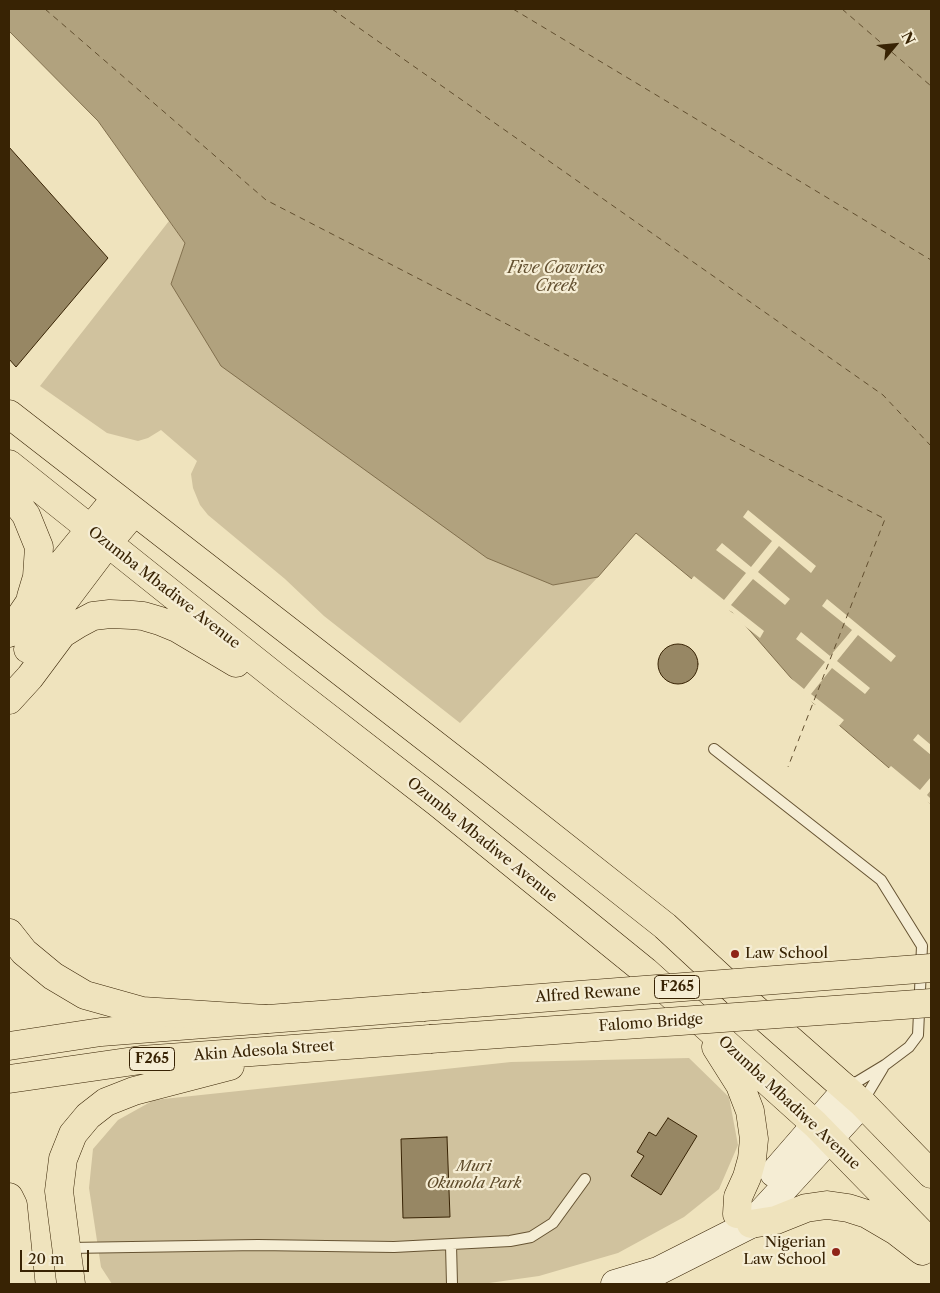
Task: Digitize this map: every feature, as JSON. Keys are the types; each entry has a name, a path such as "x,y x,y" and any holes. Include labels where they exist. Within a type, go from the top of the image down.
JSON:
{"main road":[{"path":"9,414 474,775 665,926 746,1001 854,1096 931,1174"},
{"name":"Ozumba Mbadiwe Avenue","path":"9,464 610,943 694,1014 823,1132 931,1243"},
{"path":"9,493 26,515 39,548 37,577 28,605"},
{"path":"9,633 28,605 99,536 125,505"},
{"path":"9,676 99,536"},
{"path":"9,700 30,677 62,634 93,616 110,614 142,616 160,621 177,628 241,666 282,682"},
{"path":"9,933 24,952 53,976 85,995 142,1011 265,1020"},
{"name":"Alfred Rewane","path":"423,1007 931,968"},
{"name":"Falomo Bridge","path":"430,1039 931,1003"},
{"name":"Akin Adesola Street","path":"9,1046 102,1032 423,1007"},
{"path":"694,1014 740,1085 750,1112 754,1139 752,1158 747,1177 738,1198 744,1219"},
{"name":"Akin Adesola Street","path":"9,1079 141,1060 430,1039"},
{"path":"72,1282 58,1191 63,1159 73,1134 88,1116 106,1102 134,1091 297,1048"},
{"path":"615,1284 658,1271 724,1238 744,1219 854,1096"},
{"path":"9,1197 13,1205 21,1284"},
{"path":"744,1219 776,1220 806,1208 827,1205 848,1208 867,1214 896,1231 931,1257"}],"lane":[{"path":"714,749 882,880 922,946 918,1035 909,1047 885,1065 854,1096"},
{"path":"854,1096 885,1065"},
{"path":"66,1248 258,1245 394,1247 510,1241 531,1237 540,1233 558,1218 585,1179"},
{"path":"451,1245 452,1284"}],"green space":[{"path":"169,221 185,243 171,284 553,585 598,577 460,723 324,616 285,579 208,515 200,505 193,488 191,474 197,461 161,430 148,438 138,441 107,433 40,386"},
{"name":"Muri Okunola Park","path":"689,1058 729,1097 738,1145 719,1189 684,1217 618,1253 539,1276 482,1284 112,1284 101,1267 89,1188 93,1149 118,1120 154,1100 511,1062"}],"water":[{"name":"Five Cowries Creek","path":"9,9 931,9 931,804 811,701 738,617 636,533 598,577 553,585 487,558 221,366 171,284 185,243 98,121 9,31"}],"pier":[{"path":"748,510 816,566 811,573 779,546 758,572 790,599 785,605 753,579 731,605 764,631 760,638 727,612 735,616 732,612 722,607 690,581 694,576 724,600 746,573 716,550 722,543 751,567 772,541 743,517"},
{"path":"827,599 896,656 891,662 858,635 837,661 870,688 865,694 832,668 811,694 844,720 839,726 810,703 816,705 806,698 782,671 804,689 825,662 796,639 801,632 830,656 852,630 822,606"},
{"path":"918,734 931,745 931,755 913,740"},
{"path":"891,766 920,790 931,777 931,790 927,795 931,799 931,804 920,798 887,770"}],"building":[{"path":"9,147 108,258 16,367 9,359"},
{"path":"674,644 682,644 689,647 695,653 698,664 695,675 689,681 682,684 674,684 667,681 661,675 658,668 658,660 661,653 667,647"},
{"path":"668,1118 697,1136 661,1195 631,1176 644,1156 637,1152 649,1132 656,1136"},
{"path":"447,1137 450,1217 403,1218 401,1139"}],"ferry route":[{"path":"45,9 266,200 885,519 788,767"},
{"path":"332,9 883,395 931,446"},
{"path":"513,9 931,260"},
{"path":"842,9 931,86"}],"place":[{"name":"Law School","path":"735,954"},
{"name":"Nigerian Law School","path":"836,1252"}]}
